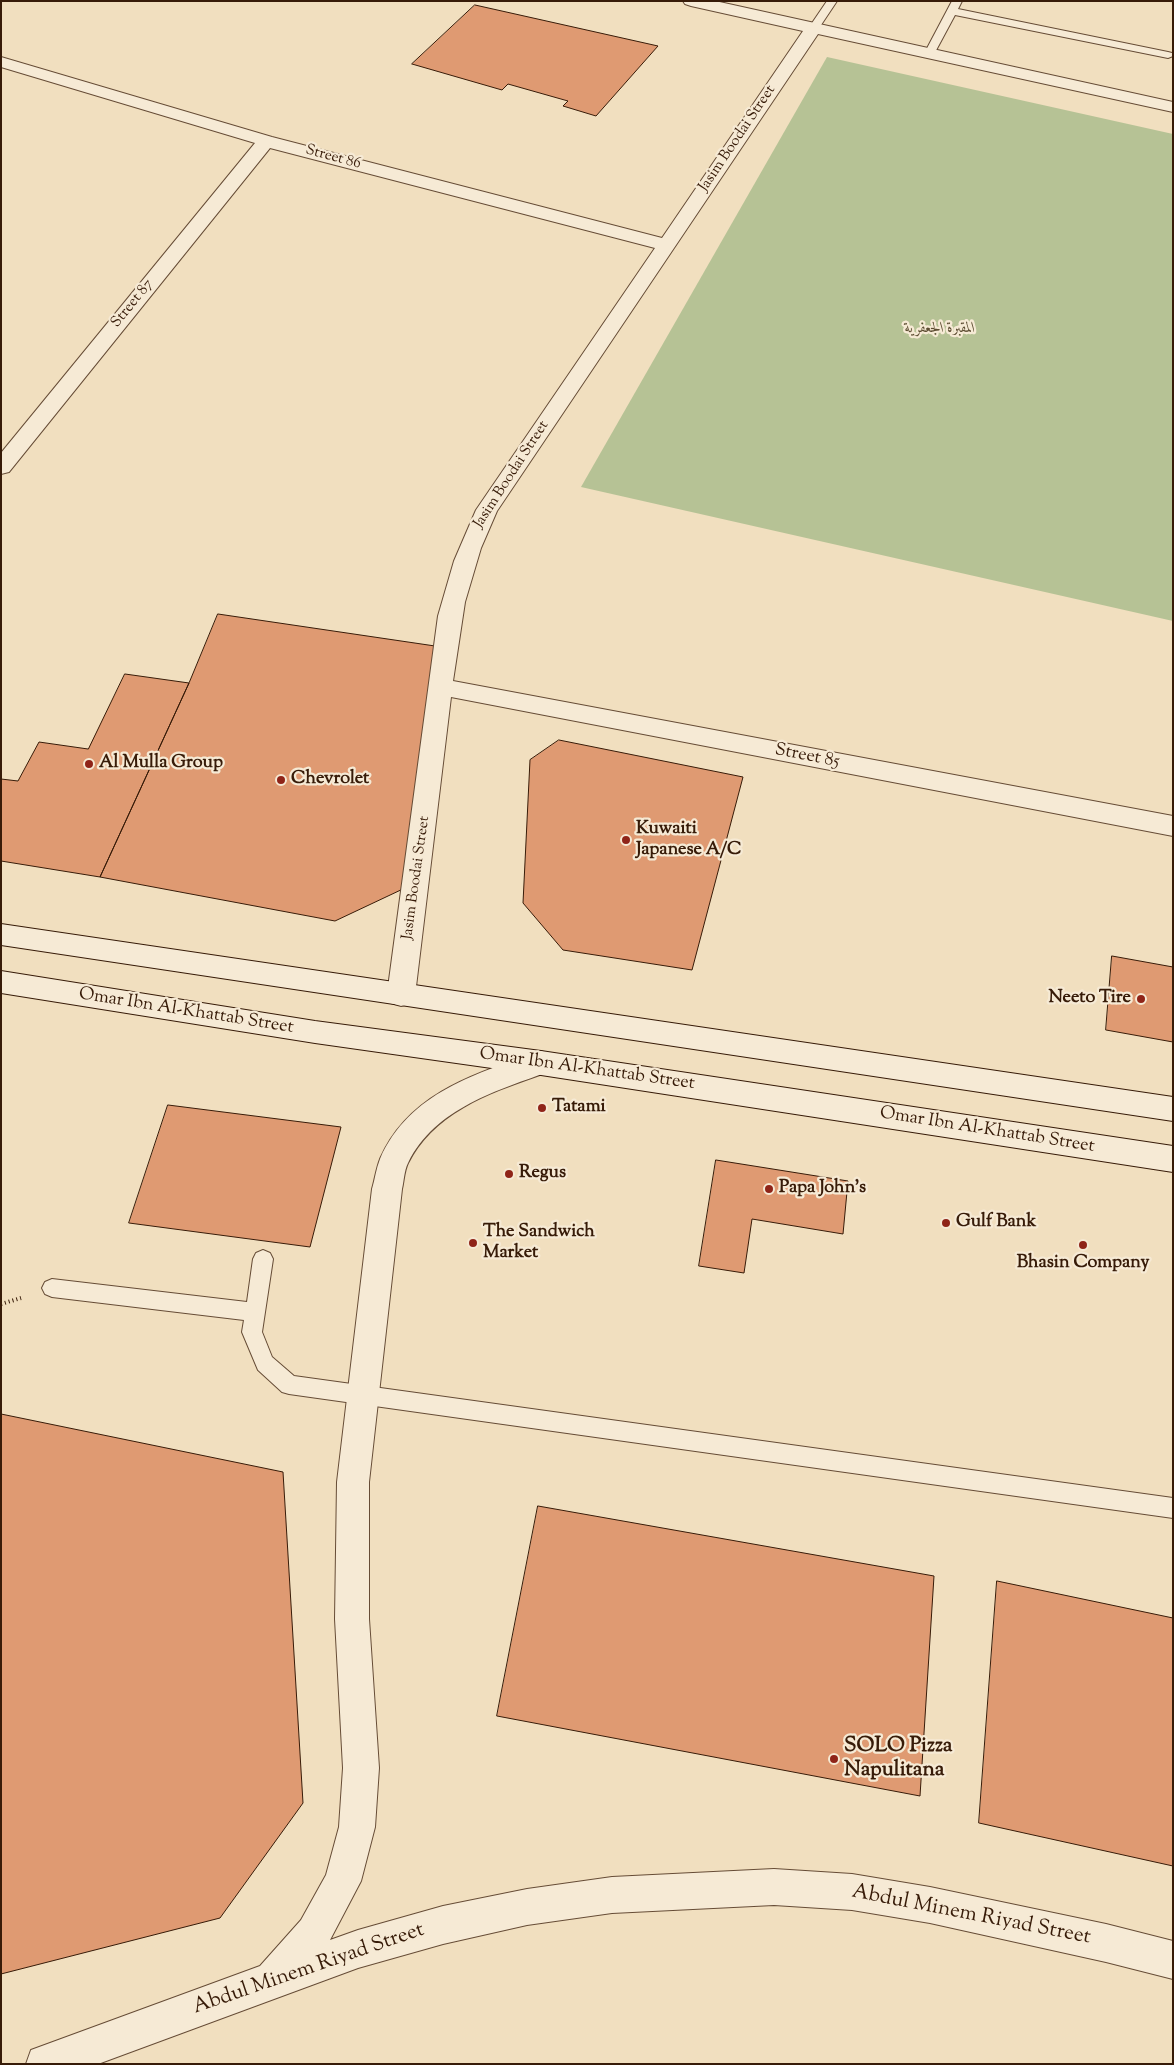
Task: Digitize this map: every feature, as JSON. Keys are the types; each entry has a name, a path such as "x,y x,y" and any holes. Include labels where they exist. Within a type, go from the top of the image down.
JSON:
{"street":[{"path":"691,1 1173,107"},
{"name":"Jasim Boodai Street","path":"401,996 450,616 467,552 487,510 813,29"},
{"name":"Street 86","path":"1,62 266,140 667,245"},
{"name":"Street 87","path":"1,467 266,140"},
{"name":"Street 85","path":"442,687 1173,826"},
{"path":"1,934 401,996 1173,1109"},
{"name":"Omar Ibn Al-Khattab Street","path":"1,982 315,1032 541,1063 1173,1159"},
{"path":"273,1979 314,1933 343,1881 357,1827 361,1768 352,1620 351,1550 353,1482 387,1189 394,1161 408,1136 428,1114 452,1097 479,1084 541,1063"},
{"name":"Abdul Minem Riyad Street","path":"44,2064 358,1949 443,1925 527,1907 612,1895 774,1887 852,1892 930,1904 1106,1943 1173,1960"}],"lane":[{"path":"813,29 832,1"},
{"path":"930,54 955,6 1168,55"},
{"path":"263,1259 252,1332 266,1363 288,1385 1173,1508"},
{"path":"52,1288 254,1312"}],"green space":[{"name":"المقبرة الجعفرية","path":"827,57 1173,134 1173,621 581,487"}],"building":[{"path":"475,5 658,46 596,116 563,106 568,101 508,84 502,90 412,64"},
{"name":"Chevrolet","path":"218,614 435,646 405,888 335,921 100,877 189,683"},
{"name":"Al Mulla Group","path":"125,674 189,683 100,877 1,861 1,779 18,781 39,742 88,749"},
{"name":"Kuwaiti Japanese A/C","path":"559,740 743,777 692,970 563,950 523,903 530,760"},
{"name":"Neeto Tire","path":"1112,956 1173,967 1173,1042 1106,1030"},
{"path":"168,1105 341,1127 310,1247 129,1223"},
{"path":"716,1160 848,1181 843,1234 752,1219 744,1273 699,1266"},
{"path":"1,1414 283,1472 303,1803 220,1918 1,1974"},
{"path":"538,1506 934,1576 920,1796 497,1716"},
{"path":"997,1581 1173,1618 1173,1866 979,1823"}],"place":[{"name":"Al Mulla Group","path":"89,764"},
{"name":"Chevrolet","path":"281,780"},
{"name":"Kuwaiti Japanese A/C","path":"626,840"},
{"name":"Neeto Tire","path":"1141,999"},
{"name":"Tatami","path":"542,1108"},
{"name":"Regus","path":"509,1174"},
{"name":"Papa John's","path":"769,1189"},
{"name":"Gulf Bank","path":"946,1223"},
{"name":"The Sandwich Market","path":"473,1243"},
{"name":"Bhasin Company","path":"1083,1245"},
{"name":"SOLO Pizza Napulitana","path":"834,1759"}]}
